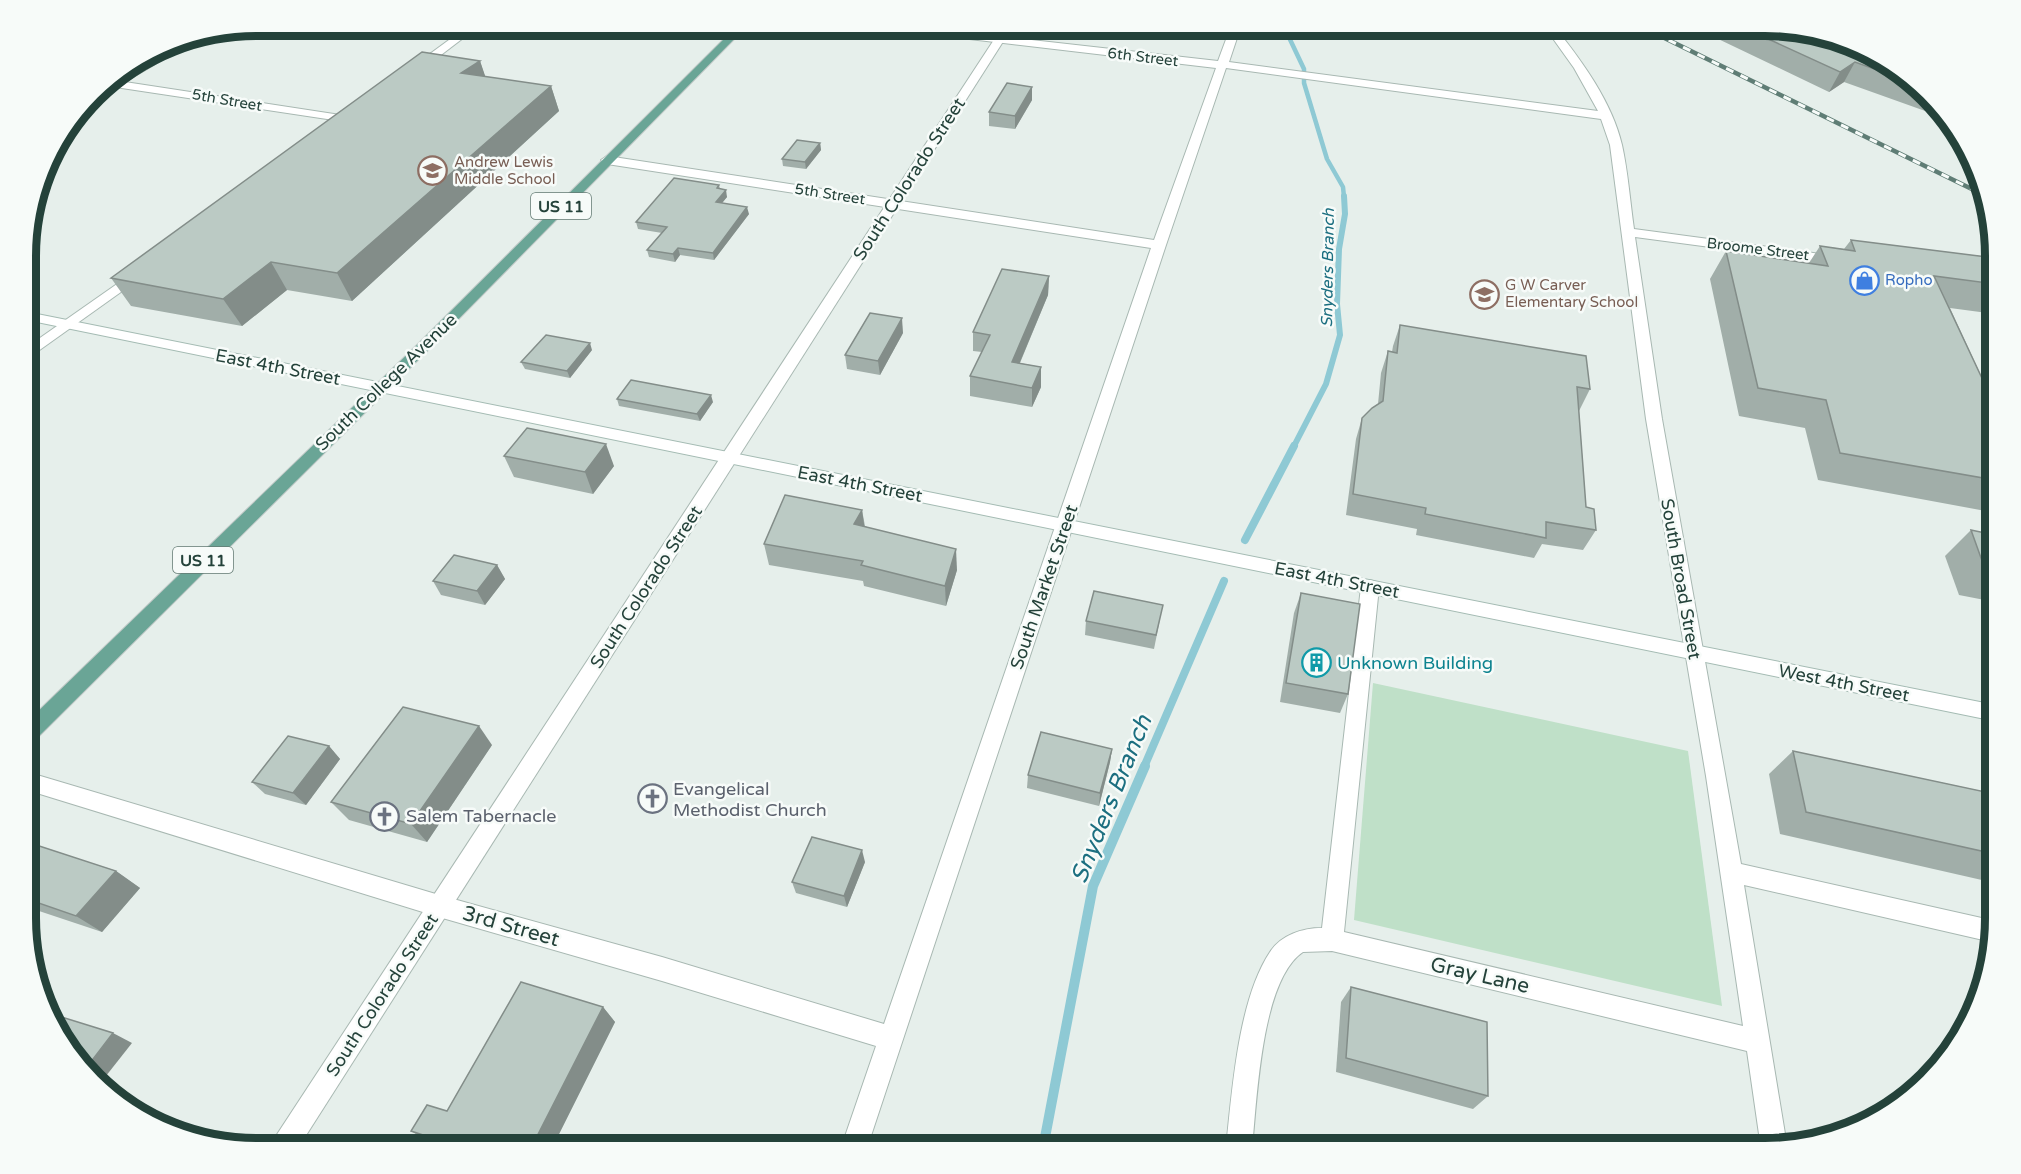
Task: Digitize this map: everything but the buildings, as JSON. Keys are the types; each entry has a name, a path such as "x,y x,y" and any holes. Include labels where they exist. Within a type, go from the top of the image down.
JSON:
{"main road":[{"name":"South College Avenue","path":"36,726 381,387 732,36"}],"street":[{"path":"402,79 460,36"},
{"name":"South Colorado Street","path":"290,1138 1002,36"},
{"name":"6th Street","path":"1023,36 1185,62 1223,64 1294,73 1607,116"},
{"name":"South Market Street","path":"857,1138 1159,245 1233,36"},
{"name":"South Broad Street","path":"1557,36 1590,84 1607,116 1616,145 1654,419 1731,872 1772,1138"},
{"name":"5th Street","path":"120,83 352,116 328,134"},
{"name":"5th Street","path":"607,160 1159,245"},
{"name":"Broome Street","path":"1629,232 1852,261"},
{"path":"36,347 145,268"},
{"name":"East 4th Street","path":"36,318 1694,653"},
{"path":"1332,940 1370,587"},
{"name":"West 4th Street","path":"1694,653 1985,711"},
{"name":"3rd Street","path":"36,784 892,1039"},
{"path":"1731,872 1985,930"},
{"name":"Gray Lane","path":"1240,1138 1255,1028 1264,987 1282,954 1291,946 1310,939 1332,940 1758,1042"}],"green space":[{"path":"1373,683 1688,751 1722,1006 1354,920"}],"waterway":[{"name":"Snyders Branch","path":"1288,36 1304,69 1304,83 1327,159 1343,187 1344,197"},
{"name":"Snyders Branch","path":"1293,448 1326,384 1340,335 1337,304 1339,249 1345,214 1344,196"},
{"name":"Snyders Branch","path":"1245,540 1294,446"},
{"name":"Snyders Branch","path":"1144,767 1224,581"},
{"name":"Snyders Branch","path":"1045,1138 1093,886 1145,766"}],"railway":[{"path":"1660,36 1974,190"}],"place":[{"name":"Andrew Lewis Middle School","path":"433,171"},
{"name":"Ropho","path":"1864,280"},
{"name":"G W Carver Elementary School","path":"1484,294"},
{"name":"Unknown Building","path":"1316,663"},
{"name":"Evangelical Methodist Church","path":"652,799"},
{"name":"Salem Tabernacle","path":"385,816"}]}
